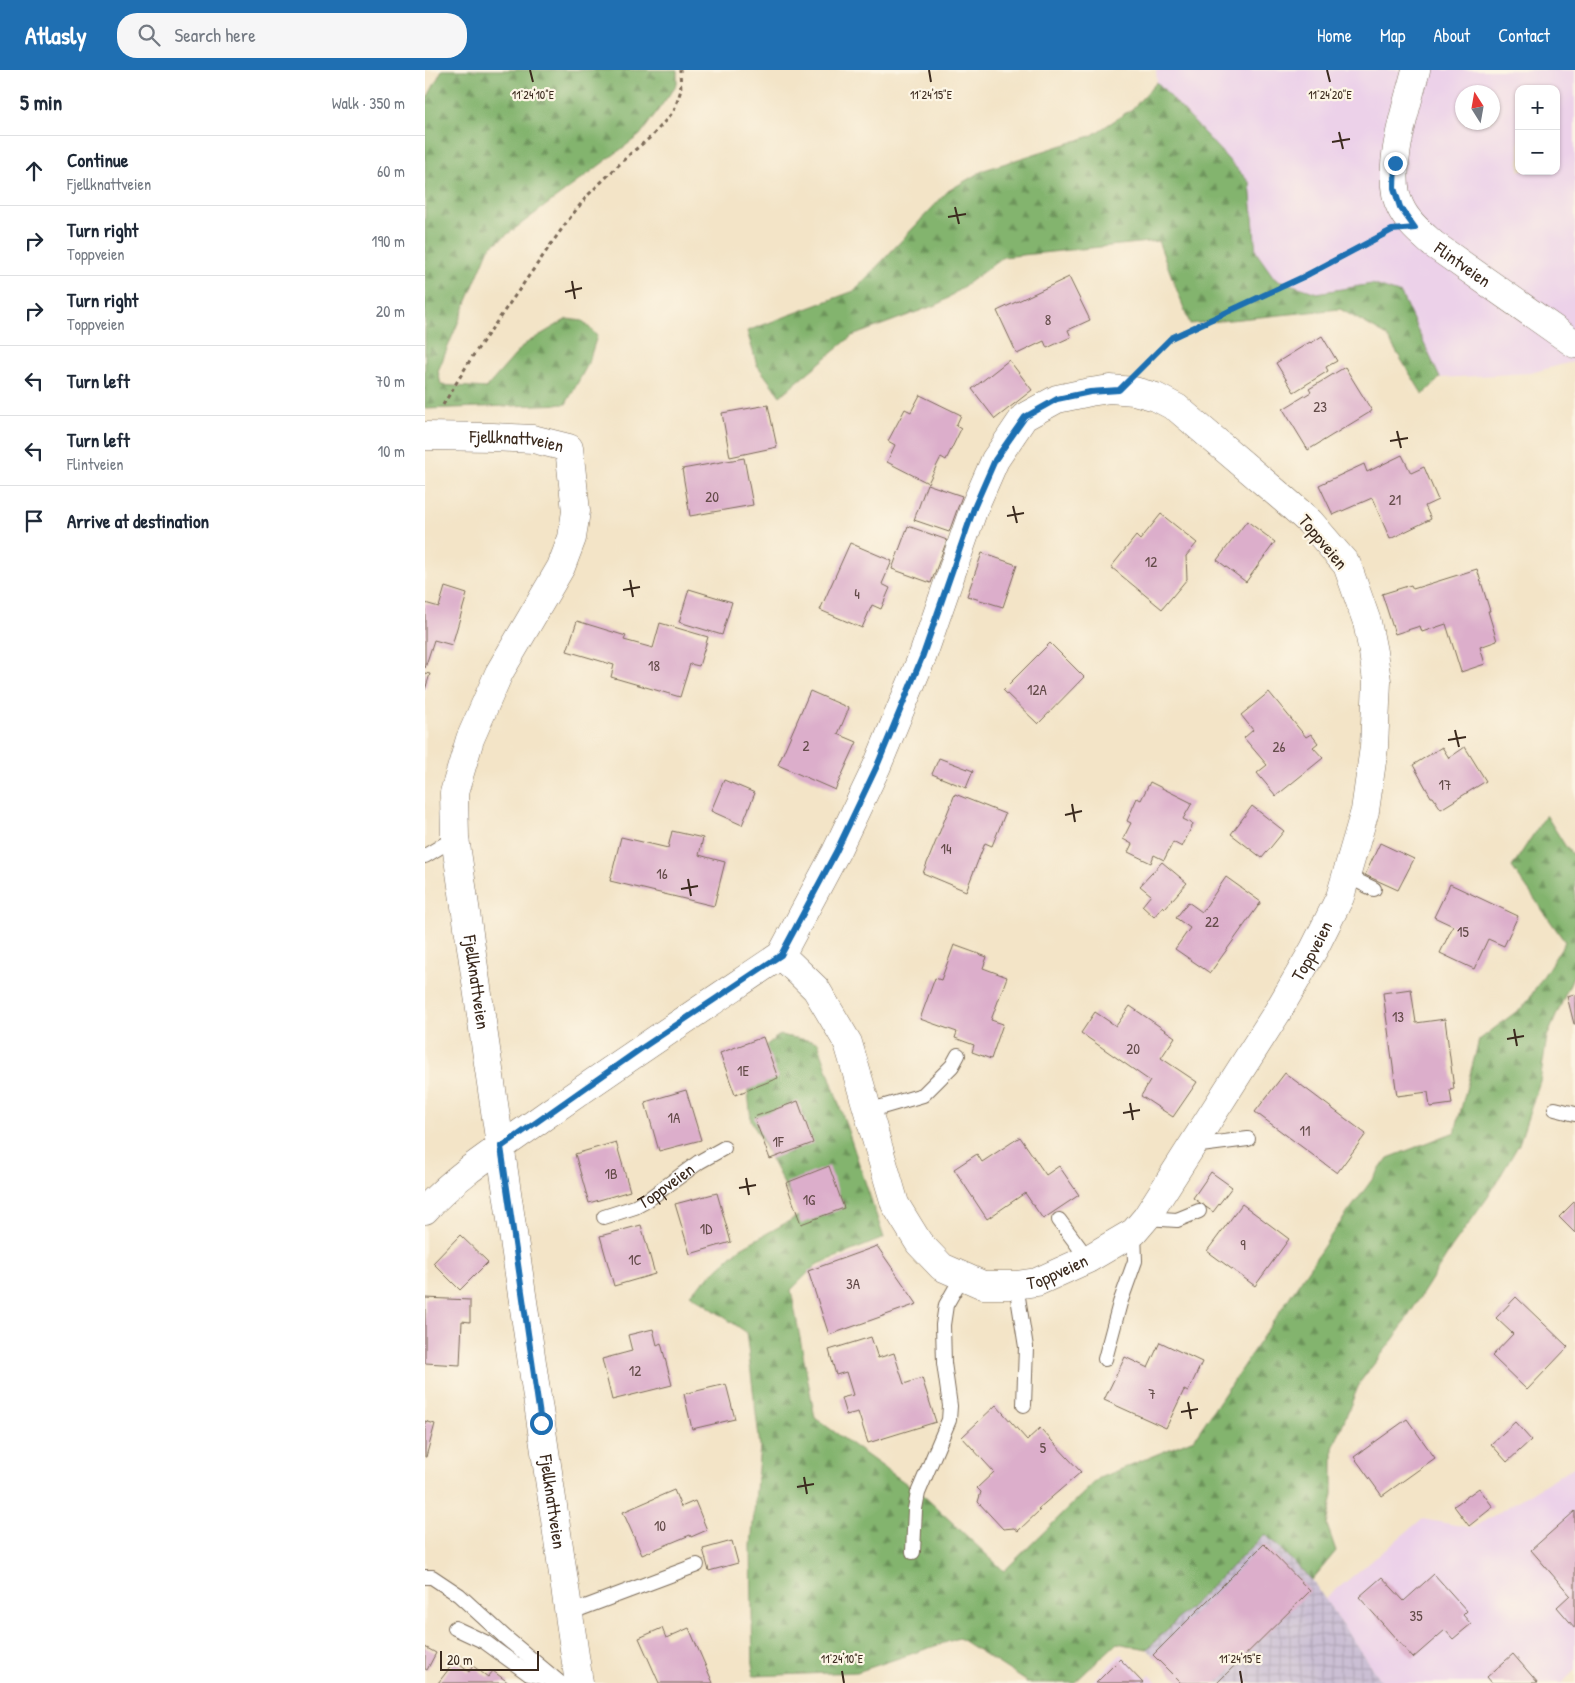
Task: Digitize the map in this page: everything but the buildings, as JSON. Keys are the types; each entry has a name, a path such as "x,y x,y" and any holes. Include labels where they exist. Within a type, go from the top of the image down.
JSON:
{"street":[{"name":"Flintveien","path":"1416,70 1402,124 1395,163 1394,188 1400,207 1415,228 1433,244 1575,344"},
{"name":"Toppveien","path":"425,1210 442,1191 501,1147 639,1050 781,955 836,852 877,766 923,655 974,508 995,460 1025,417 1057,399 1090,392 1134,391 1156,397 1177,408 1285,500 1310,522 1347,565 1367,622 1377,681 1374,747 1365,811 1347,876 1340,897 1314,949 1278,1011 1193,1146 1140,1225 1087,1260 1037,1282 1016,1285 983,1285 941,1267 919,1242 895,1204 849,1043 817,989 781,955"},
{"name":"Fjellknattveien","path":"426,436 493,437 533,440 569,448 576,511 572,538 561,567 499,673 470,739 454,792 455,838 569,1613 566,1682"}],"lane":[{"path":"425,856 455,838"},
{"path":"1347,876 1374,889"},
{"path":"868,1111 923,1095 952,1066 958,1055"},
{"path":"1555,1110 1575,1114"},
{"path":"1193,1146 1248,1139"},
{"name":"Toppveien","path":"604,1217 635,1207 646,1201 699,1162 724,1148"},
{"path":"1105,1359 1120,1303 1135,1261 1140,1225 1177,1220 1199,1211"},
{"path":"1059,1220 1087,1260"},
{"path":"913,1552 915,1510 919,1493 949,1420 950,1406 944,1363 943,1325 946,1305 962,1277"},
{"path":"1016,1285 1026,1347 1024,1405"},
{"path":"569,1613 697,1565"},
{"path":"425,1577 432,1577 459,1595 506,1638 566,1682"},
{"path":"455,1628 485,1642 529,1674 566,1682"}],"path":[{"path":"426,436 472,357 566,223 587,196 630,154 652,136 674,111 681,90 680,70"},
{"path":"1119,390 1171,338 1303,277 1392,230 1415,228"}],"shaded area":[{"path":"1156,70 1575,70 1575,361 1531,373 1440,378 1401,294 1372,284 1318,293 1275,279 1256,252 1250,183 1157,82"},
{"path":"1575,1466 1575,1670 1562,1683 1382,1683 1325,1599 1422,1519 1473,1528"},
{"path":"1265,1534 1312,1580 1382,1683 1182,1683 1147,1649"},
{"path":"1121,1654 1146,1679 1150,1675 1158,1683 1091,1683"}],"green space":[{"path":"442,70 677,70 677,84 640,135 489,248 438,371 441,385 486,388 525,344 567,319 583,321 597,336 588,364 566,404 425,409 425,102"},
{"path":"1157,82 1250,183 1256,252 1275,279 1317,293 1372,284 1401,294 1440,378 1423,395 1386,335 1340,309 1190,324 1158,241 1003,257 941,303 852,336 780,396 757,365 747,331 854,291 948,191 984,170 1091,136 1132,109"},
{"path":"1546,815 1566,847 1575,857 1575,972 1547,1037 1540,1081 1519,1144 1488,1197 1452,1247 1395,1337 1360,1382 1333,1448 1333,1494 1327,1525 1336,1551 1312,1580 1265,1534 1147,1649 1117,1643 1074,1683 1026,1683 1026,1681 959,1638 857,1672 753,1676 751,1546 760,1446 746,1332 690,1294 739,1249 800,1215 751,1120 745,1063 779,1035 818,1042 884,1238 816,1265 791,1290 815,1418 925,1497 1004,1571 1099,1478 1194,1439 1332,1234 1388,1158 1455,1132 1479,1040 1525,1005 1565,942 1512,867"}],"route":[{"path":"541,1423 501,1147 639,1050 781,955 836,852 877,766 923,655 974,508 995,460 1025,417 1057,399 1110,389 1119,390 1171,338 1303,277 1392,230 1415,228 1400,207 1394,188 1395,163"}]}
